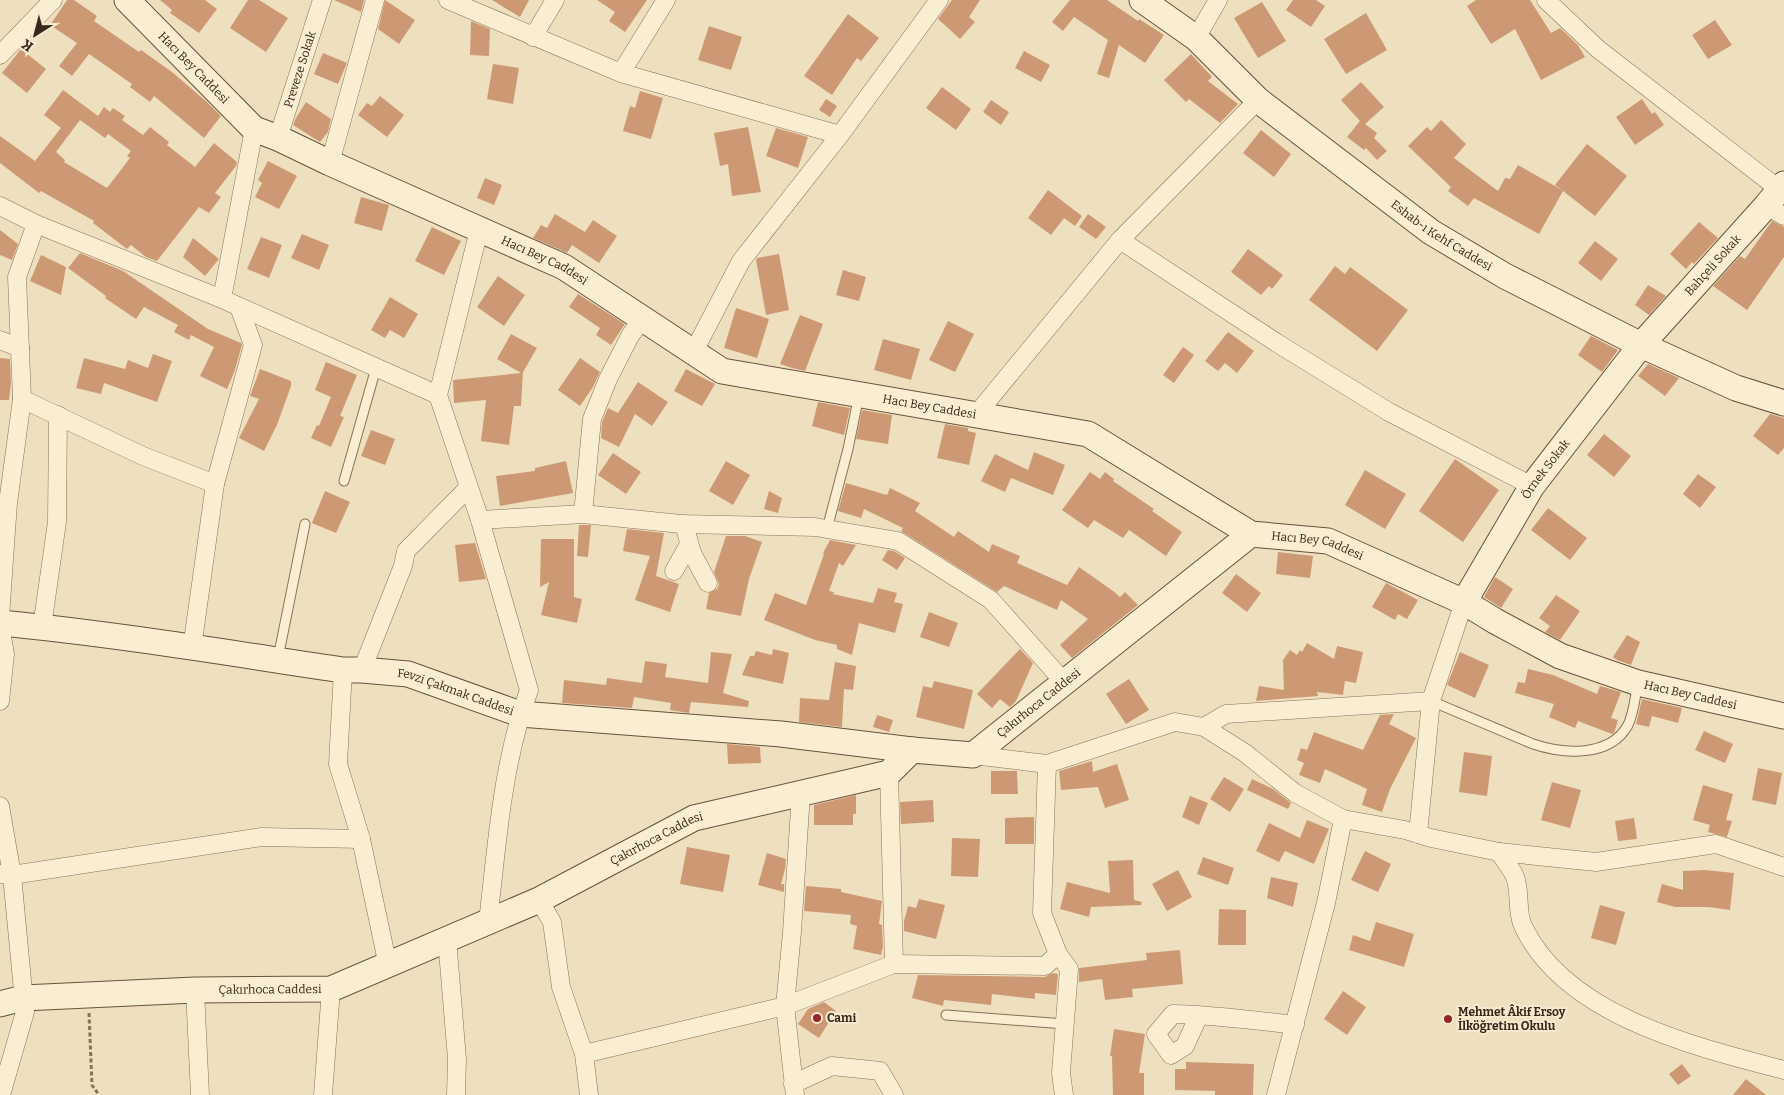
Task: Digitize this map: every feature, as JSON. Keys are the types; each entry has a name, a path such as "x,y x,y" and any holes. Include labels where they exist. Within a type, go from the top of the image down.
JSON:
{"street":[{"path":"0,56 54,0"},
{"name":"Hacı Bey Caddesi","path":"127,0 254,129 278,138 330,164 564,267 693,354 722,371 1088,434 1251,534 1328,541 1464,602 1560,656 1638,683 1784,716"},
{"name":"Preveze Sokak","path":"278,138 322,0"},
{"path":"330,164 375,0"},
{"path":"448,0 621,73 840,135"},
{"path":"533,37 555,0"},
{"path":"621,73 666,0"},
{"path":"693,354 741,260 840,135 939,0"},
{"name":"Eshab-ı Kehf Caddesi","path":"1142,0 1196,38 1258,100 1431,232 1505,276 1641,345 1736,388 1784,403"},
{"path":"1196,38 1218,0"},
{"path":"1546,0 1598,49 1779,199"},
{"path":"976,415 1120,240 1258,100"},
{"path":"222,299 254,129"},
{"name":"Bahçeli Sokak","path":"1641,345 1779,199"},
{"path":"0,206 36,224 222,299 438,395"},
{"path":"0,617 3,514 22,399 17,277 36,224"},
{"path":"479,230 438,395 480,520 529,690 520,714 507,769 488,922"},
{"path":"1120,240 1277,343 1389,412 1532,486"},
{"path":"192,648 215,484 253,345 239,307"},
{"path":"583,514 592,419 608,379 630,336 642,319"},
{"path":"0,340 20,348"},
{"name":"Örnek Sokak","path":"1464,602 1532,486 1641,345"},
{"path":"22,399 143,456 215,484"},
{"path":"42,627 57,522 58,416"},
{"path":"388,966 361,839 338,764 352,670 403,566 406,551 468,488"},
{"path":"480,520 583,514 684,524 815,527 898,541 991,600 1064,682"},
{"path":"684,524 692,553 708,583"},
{"name":"Çakırhoca Caddesi","path":"973,755 1251,534"},
{"path":"674,571 690,544"},
{"path":"1418,834 1432,701 1464,602"},
{"path":"0,624 5,654 0,701"},
{"name":"Fevzi Çakmak Caddesi","path":"0,624 42,627 352,670 408,674 520,714 781,734 912,750"},
{"path":"1204,727 1226,714 1432,701"},
{"path":"894,964 889,773 912,750 1047,764 1175,722 1204,727 1244,753 1295,793 1343,819 1499,852 1596,862 1716,844 1784,867"},
{"path":"1047,764 1042,912 1058,954 1069,969 1061,1073 1064,1095"},
{"name":"Çakırhoca Caddesi","path":"11,1001 195,990 331,989 540,900 694,818 889,773"},
{"path":"801,793 785,1006 794,1089 832,1066 880,1071 894,1095"},
{"path":"0,806 6,875 11,1001 25,1012 1,1095"},
{"path":"1276,1095 1326,904 1343,819"},
{"path":"6,875 262,837 361,839"},
{"path":"1499,852 1516,878 1522,925 1546,962 1576,988 1613,1013 1676,1039 1784,1070"},
{"path":"540,900 552,922 561,987 584,1054 589,1095"},
{"path":"447,939 457,1059 456,1095"},
{"path":"584,1054 785,1006 894,964 1045,966 1058,954"},
{"path":"322,1095 331,989"},
{"path":"195,990 200,1095"},
{"path":"1199,1014 1191,1050 1171,1055 1156,1034 1173,1014 1199,1014 1218,1015 1295,1025"}],"lane":[{"path":"344,481 376,368"},
{"path":"827,529 848,448 859,395"},
{"path":"278,660 305,524"},
{"path":"1432,701 1533,744 1574,752 1606,745 1618,737 1629,723 1638,683"},
{"path":"946,1015 1065,1024"}],"path":[{"path":"88,995 92,1085 99,1095"}],"building":[{"path":"67,0 74,0 97,16 94,21 172,72 221,116 204,138 154,96 150,102 130,87 132,84 89,54 72,76 59,66 77,43 50,25"},
{"path":"160,0 205,0 217,9 199,33 170,13 172,10"},
{"path":"248,0 259,0 288,18 266,52 230,28"},
{"path":"334,0 364,0 361,12"},
{"path":"385,0 415,20 399,44 378,29"},
{"path":"492,0 529,0 520,17"},
{"path":"597,0 647,0 625,32 609,21 615,12"},
{"path":"952,0 980,0 969,17 975,22 960,39 938,19"},
{"path":"1070,0 1107,0 1138,21 1139,19 1164,35 1145,63 1119,45 1109,78 1097,74 1108,40 1074,17 1063,31 1052,22"},
{"path":"1293,0 1316,0 1325,6 1311,27 1286,10"},
{"path":"1476,0 1530,0 1551,33 1560,28 1578,45 1585,57 1541,80 1515,29 1491,44 1467,6"},
{"path":"1262,2 1286,41 1258,58 1234,18"},
{"path":"1366,13 1387,50 1346,74 1324,39"},
{"path":"848,14 879,38 861,61 857,58 832,95 804,76"},
{"path":"1715,20 1732,45 1708,59 1692,35"},
{"path":"471,21 490,29 489,56 470,55"},
{"path":"709,26 742,37 731,70 698,60"},
{"path":"21,49 46,69 27,93 2,73"},
{"path":"1024,51 1050,65 1041,82 1015,68"},
{"path":"323,53 347,63 338,84 314,74"},
{"path":"1191,54 1212,77 1208,81 1238,104 1220,123 1189,99 1186,102 1164,80"},
{"path":"493,64 519,68 513,104 487,99"},
{"path":"1361,82 1384,107 1365,124 1377,133 1374,138 1387,151 1377,160 1366,148 1364,150 1347,137 1360,121 1341,100"},
{"path":"942,87 971,109 956,130 926,108"},
{"path":"63,90 98,116 104,107 110,112 113,108 125,116 122,120 143,135 150,127 169,142 167,145 195,167 214,143 237,162 236,166 215,193 221,197 209,213 199,207 157,261 146,257 131,245 127,249 93,223 94,221 41,191 39,193 0,163 0,136 35,161 61,128 44,115","holes":["80,120 105,138 108,134 131,151 127,156 130,158 107,188 64,162 65,160 56,152"]},
{"path":"640,91 663,98 651,139 623,131 630,106 635,108"},
{"path":"380,96 404,115 387,137 358,115 367,103 372,106"},
{"path":"826,99 837,106 830,117 819,110"},
{"path":"1642,99 1652,114 1655,112 1664,125 1635,145 1616,117"},
{"path":"991,100 1009,112 1001,125 983,112"},
{"path":"306,102 331,119 328,132 320,142 293,125"},
{"path":"1441,120 1466,144 1454,158 1498,191 1505,178 1510,179 1518,165 1562,190 1555,185 1587,144 1627,176 1595,216 1563,191 1539,234 1474,198 1468,206 1448,191 1451,187 1408,146 1427,127 1431,131"},
{"path":"748,127 761,192 732,196 728,164 720,166 714,133"},
{"path":"776,128 808,137 798,168 766,156"},
{"path":"1261,130 1291,154 1274,177 1243,153"},
{"path":"268,161 297,176 279,209 255,197 262,183 258,180"},
{"path":"485,178 502,185 494,205 477,198"},
{"path":"1048,190 1082,216 1075,226 1064,218 1051,235 1028,218"},
{"path":"361,197 389,205 382,231 354,223"},
{"path":"555,214 585,232 593,220 617,236 599,263 572,245 567,253 533,238 541,225 547,228"},
{"path":"1088,214 1106,227 1096,239 1079,227"},
{"path":"1772,221 1784,227 1784,257 1747,310 1713,286 1740,256 1745,259"},
{"path":"1699,222 1718,238 1694,264 1692,262 1686,269 1670,254"},
{"path":"432,227 461,241 444,275 415,261"},
{"path":"0,230 18,244 12,260 0,255"},
{"path":"302,234 329,245 319,270 291,258"},
{"path":"261,237 282,245 269,278 247,269"},
{"path":"193,238 219,259 205,276 183,257"},
{"path":"1595,241 1618,259 1601,281 1578,263"},
{"path":"1248,249 1283,275 1272,289 1269,286 1261,295 1231,272"},
{"path":"80,253 123,271 208,329 241,343 234,373 227,389 200,376 214,347 191,335 189,340 174,332 178,325 144,307 136,319 105,298 106,296 68,268"},
{"path":"779,254 789,310 766,315 756,260 757,258"},
{"path":"41,255 66,267 61,295 30,281"},
{"path":"1335,266 1345,274 1350,267 1408,310 1377,351 1309,300"},
{"path":"843,270 866,277 859,301 836,295"},
{"path":"498,276 525,295 504,326 477,307"},
{"path":"1648,285 1666,296 1649,315 1635,305"},
{"path":"578,294 625,324 611,345 596,335 600,328 569,307"},
{"path":"390,297 418,314 404,338 390,330 385,338 371,330"},
{"path":"736,308 769,319 757,358 724,348"},
{"path":"800,315 823,324 805,371 780,364"},
{"path":"948,321 974,334 955,372 929,360"},
{"path":"1228,332 1254,351 1237,373 1225,363 1218,371 1205,361"},
{"path":"511,334 537,348 523,372 521,406 514,406 509,445 481,441 486,400 454,403 453,380 521,373 497,359"},
{"path":"1591,336 1618,350 1602,372 1578,355"},
{"path":"883,339 920,349 911,380 874,370"},
{"path":"1183,347 1194,355 1174,383 1163,375"},
{"path":"153,354 172,361 157,402 104,383 101,394 76,388 84,358 125,369 128,360 148,368"},
{"path":"0,358 10,359 11,383 9,400 0,400"},
{"path":"580,358 600,372 593,387 580,406 558,390"},
{"path":"326,362 357,375 340,416 344,417 331,447 311,438 317,425 319,426 331,397 315,390"},
{"path":"1648,364 1679,378 1665,396 1638,376"},
{"path":"260,369 291,381 291,386 277,425 264,451 239,438 259,399 250,396"},
{"path":"686,369 715,384 702,406 674,391"},
{"path":"638,382 668,402 652,426 635,414 619,447 601,438 602,422 608,408 618,413"},
{"path":"818,402 850,408 844,435 812,426"},
{"path":"862,410 892,415 888,444 856,439"},
{"path":"1770,414 1784,418 1784,448 1778,455 1753,436"},
{"path":"945,424 968,428 968,431 976,433 969,465 937,458"},
{"path":"371,430 395,439 385,465 361,456"},
{"path":"1604,434 1631,456 1614,477 1587,455"},
{"path":"1034,452 1065,465 1053,495 1011,478 1005,492 981,481 995,454 1028,470"},
{"path":"613,453 641,472 626,494 598,475"},
{"path":"1455,459 1499,490 1463,542 1419,511"},
{"path":"566,461 573,493 500,506 496,476 535,471 535,468"},
{"path":"726,461 750,475 733,505 709,491"},
{"path":"1365,470 1406,494 1385,529 1345,505"},
{"path":"1090,472 1100,479 1105,472 1114,479 1113,481 1154,509 1152,511 1182,532 1166,556 1129,530 1123,538 1094,520 1088,528 1062,510"},
{"path":"1698,474 1716,487 1700,508 1683,494"},
{"path":"846,483 887,495 890,488 920,503 915,511 954,537 958,531 989,552 992,544 1020,556 1017,563 1067,585 1079,567 1120,597 1125,592 1138,605 1072,658 1060,645 1088,619 1061,600 1057,610 1004,586 997,592 901,531 903,528 864,509 861,518 838,511"},
{"path":"325,491 350,502 336,533 312,523"},
{"path":"769,491 782,498 778,513 764,509"},
{"path":"1548,508 1587,538 1570,560 1531,530"},
{"path":"579,525 591,525 588,557 577,556"},
{"path":"627,529 664,533 656,576 679,584 670,612 635,600 650,556 623,551"},
{"path":"726,536 745,536 762,542 749,579 741,616 706,609 709,593 717,589 719,584 714,572"},
{"path":"541,539 574,539 574,597 582,599 577,623 541,615 549,582 540,587"},
{"path":"830,540 856,545 843,566 839,563 829,591 834,592 833,594 873,603 878,588 897,593 894,602 903,604 895,633 859,623 852,655 837,649 837,645 815,640 764,620 775,593 806,605 823,553"},
{"path":"475,543 486,579 459,582 455,545"},
{"path":"888,550 894,551 905,558 897,570 882,560"},
{"path":"1278,552 1313,556 1310,578 1276,574"},
{"path":"1236,574 1261,593 1247,612 1222,593"},
{"path":"1495,577 1513,589 1501,608 1484,597"},
{"path":"1386,583 1418,600 1407,619 1398,614 1395,620 1372,607"},
{"path":"1556,595 1580,611 1560,640 1545,632 1550,626 1539,618"},
{"path":"929,612 958,623 949,647 920,637"},
{"path":"1627,635 1640,642 1631,665 1613,657"},
{"path":"1307,643 1334,659 1337,646 1363,652 1356,683 1345,681 1343,695 1317,692 1318,696 1256,701 1259,686 1284,690 1283,660 1290,650 1297,655 1300,650 1302,652"},
{"path":"773,649 789,653 783,684 742,675 750,656 754,656 756,651 772,655"},
{"path":"1020,649 1033,663 1016,701 1010,707 1000,699 992,708 977,694"},
{"path":"711,652 732,654 723,693 749,701 748,707 691,702 689,713 670,710 671,703 634,697 632,708 562,703 564,680 606,685 607,678 642,683 645,661 667,664 665,677 708,683"},
{"path":"1460,652 1489,665 1475,698 1447,685"},
{"path":"835,662 856,666 853,690 844,689 842,727 799,722 800,698 829,700"},
{"path":"1528,669 1553,675 1597,694 1600,686 1621,692 1611,718 1618,720 1614,733 1612,734 1578,721 1575,728 1549,717 1554,704 1515,693 1518,682 1525,683"},
{"path":"1129,679 1149,710 1126,724 1106,694"},
{"path":"934,681 973,690 964,729 916,717 923,686 932,688"},
{"path":"1642,699 1682,708 1678,723 1652,716 1649,727 1636,724"},
{"path":"1394,714 1389,724 1416,738 1390,789 1382,812 1362,805 1367,789 1325,769 1320,783 1299,775 1304,763 1297,760 1301,748 1307,750 1314,732 1363,750 1380,715"},
{"path":"877,715 893,720 889,732 873,727"},
{"path":"1704,731 1733,744 1725,763 1695,750"},
{"path":"727,744 760,747 761,763 728,764"},
{"path":"1464,752 1492,756 1487,796 1459,792"},
{"path":"1092,761 1093,772 1117,764 1129,800 1105,808 1098,787 1061,790 1059,771"},
{"path":"1758,768 1782,773 1776,805 1752,800"},
{"path":"991,771 1017,771 1018,794 991,794"},
{"path":"1224,777 1244,789 1230,812 1210,799"},
{"path":"1252,779 1273,789 1291,803 1288,809 1247,790"},
{"path":"1552,782 1581,790 1570,828 1541,820"},
{"path":"1703,785 1733,794 1726,820 1732,821 1727,837 1708,832 1710,825 1693,820"},
{"path":"856,795 856,814 853,814 853,825 814,825 814,805"},
{"path":"1190,796 1208,803 1199,825 1182,817"},
{"path":"933,800 934,822 901,824 900,802"},
{"path":"1034,817 1034,844 1005,844 1005,818"},
{"path":"1634,818 1637,839 1618,841 1615,821"},
{"path":"1307,820 1329,829 1314,864 1285,851 1279,862 1256,851 1269,823 1300,838"},
{"path":"952,838 980,839 978,877 951,876"},
{"path":"687,847 730,855 723,892 680,884"},
{"path":"1365,851 1391,864 1378,892 1351,880"},
{"path":"767,853 786,859 781,884 784,884 784,892 758,885"},
{"path":"1203,857 1234,868 1228,885 1197,874"},
{"path":"1133,860 1134,900 1142,902 1141,905 1091,907 1089,917 1060,909 1067,882 1110,893 1108,861"},
{"path":"1178,870 1192,897 1167,911 1152,884"},
{"path":"1705,870 1734,873 1730,910 1708,907 1675,907 1657,902 1662,884 1683,890 1683,871"},
{"path":"1271,877 1298,883 1293,907 1267,898"},
{"path":"806,886 841,889 841,892 882,901 879,924 882,925 883,947 881,955 853,949 857,926 850,924 851,915 804,911"},
{"path":"919,899 945,905 936,939 904,931 904,921 908,906 916,908"},
{"path":"1600,905 1625,912 1616,945 1591,938"},
{"path":"1219,909 1246,910 1246,945 1218,945"},
{"path":"1376,922 1414,934 1404,967 1349,950 1353,935 1370,941"},
{"path":"1180,950 1183,984 1132,989 1133,997 1105,1000 1102,979 1079,982 1079,968 1147,960 1146,953"},
{"path":"1053,973 1058,974 1056,995 1035,993 1035,999 992,994 991,1005 944,1000 943,1006 912,998 918,975 1045,977"},
{"path":"1343,991 1366,1007 1347,1035 1324,1019"},
{"name":"Cami","path":"824,1002 836,1011 819,1038 798,1024 808,1009"},
{"path":"1114,1029 1145,1034 1139,1073 1144,1073 1144,1095 1113,1095 1112,1056 1110,1056"},
{"path":"1186,1062 1254,1064 1253,1095 1215,1095 1215,1091 1175,1090 1175,1069 1186,1069"},
{"path":"1682,1064 1691,1076 1678,1085 1669,1074"},
{"path":"1746,1079 1766,1095 1733,1095"}],"place":[{"name":"Cami","path":"817,1018"},
{"name":"Mehmet Âkif Ersoy İlköğretim Okulu","path":"1448,1019"}]}
